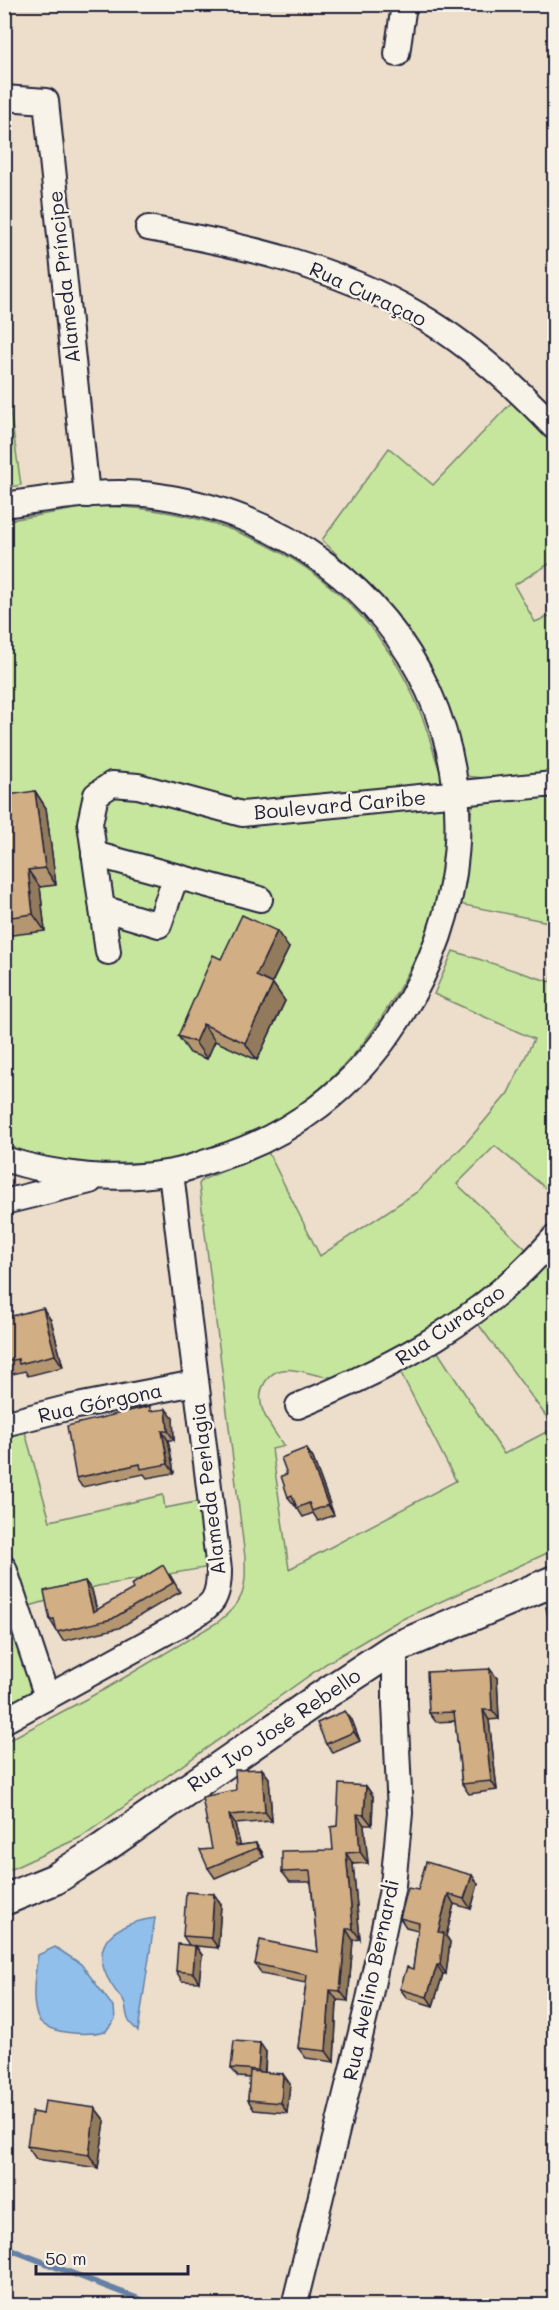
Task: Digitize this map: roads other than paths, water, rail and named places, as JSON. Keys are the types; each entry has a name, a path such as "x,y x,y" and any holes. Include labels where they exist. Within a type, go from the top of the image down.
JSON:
{"street":[{"path":"397,54 404,4"},
{"name":"Alameda Príncipe","path":"4,98 46,101 87,495"},
{"name":"Rua Curaçao","path":"148,228 207,239 299,262 381,296 418,314 465,348 552,420"},
{"path":"4,505 87,495 141,494 200,504 273,531 318,557 381,616 421,670 446,737 458,795 458,845 448,909 416,993 384,1042 362,1070 301,1120 254,1145 171,1173 110,1177 4,1202"},
{"name":"Boulevard Caribe","path":"94,854 90,823 96,795 112,784 138,786 242,814 555,784"},
{"path":"108,952 94,854 260,899"},
{"path":"102,908 159,925 176,876"},
{"path":"4,1159 49,1170 110,1177"},
{"name":"Alameda Perlagia","path":"4,1720 181,1624 208,1606 219,1592 219,1570 171,1173"},
{"name":"Rua Curaçao","path":"298,1406 394,1364 436,1339 510,1284 555,1238"},
{"name":"Rua Górgona","path":"4,1424 67,1408 195,1383"},
{"path":"4,1568 47,1697"},
{"name":"Rua Ivo José Rebello","path":"4,1900 55,1879 96,1853 395,1648 555,1581"},
{"name":"Rua Avelino Bernardi","path":"294,2306 368,2004 393,1885 400,1813 395,1648"}],"water":[{"path":"155,1918 138,2031 129,2021 124,2001 111,1984 104,1969 102,1957 104,1945 110,1936 121,1928 136,1922"},
{"path":"55,1947 81,1964 114,2008 115,2019 106,2031 79,2033 58,2031 41,2023 35,2009 34,1993 38,1955"}],"waterway":[{"path":"4,2247 157,2306"}]}
